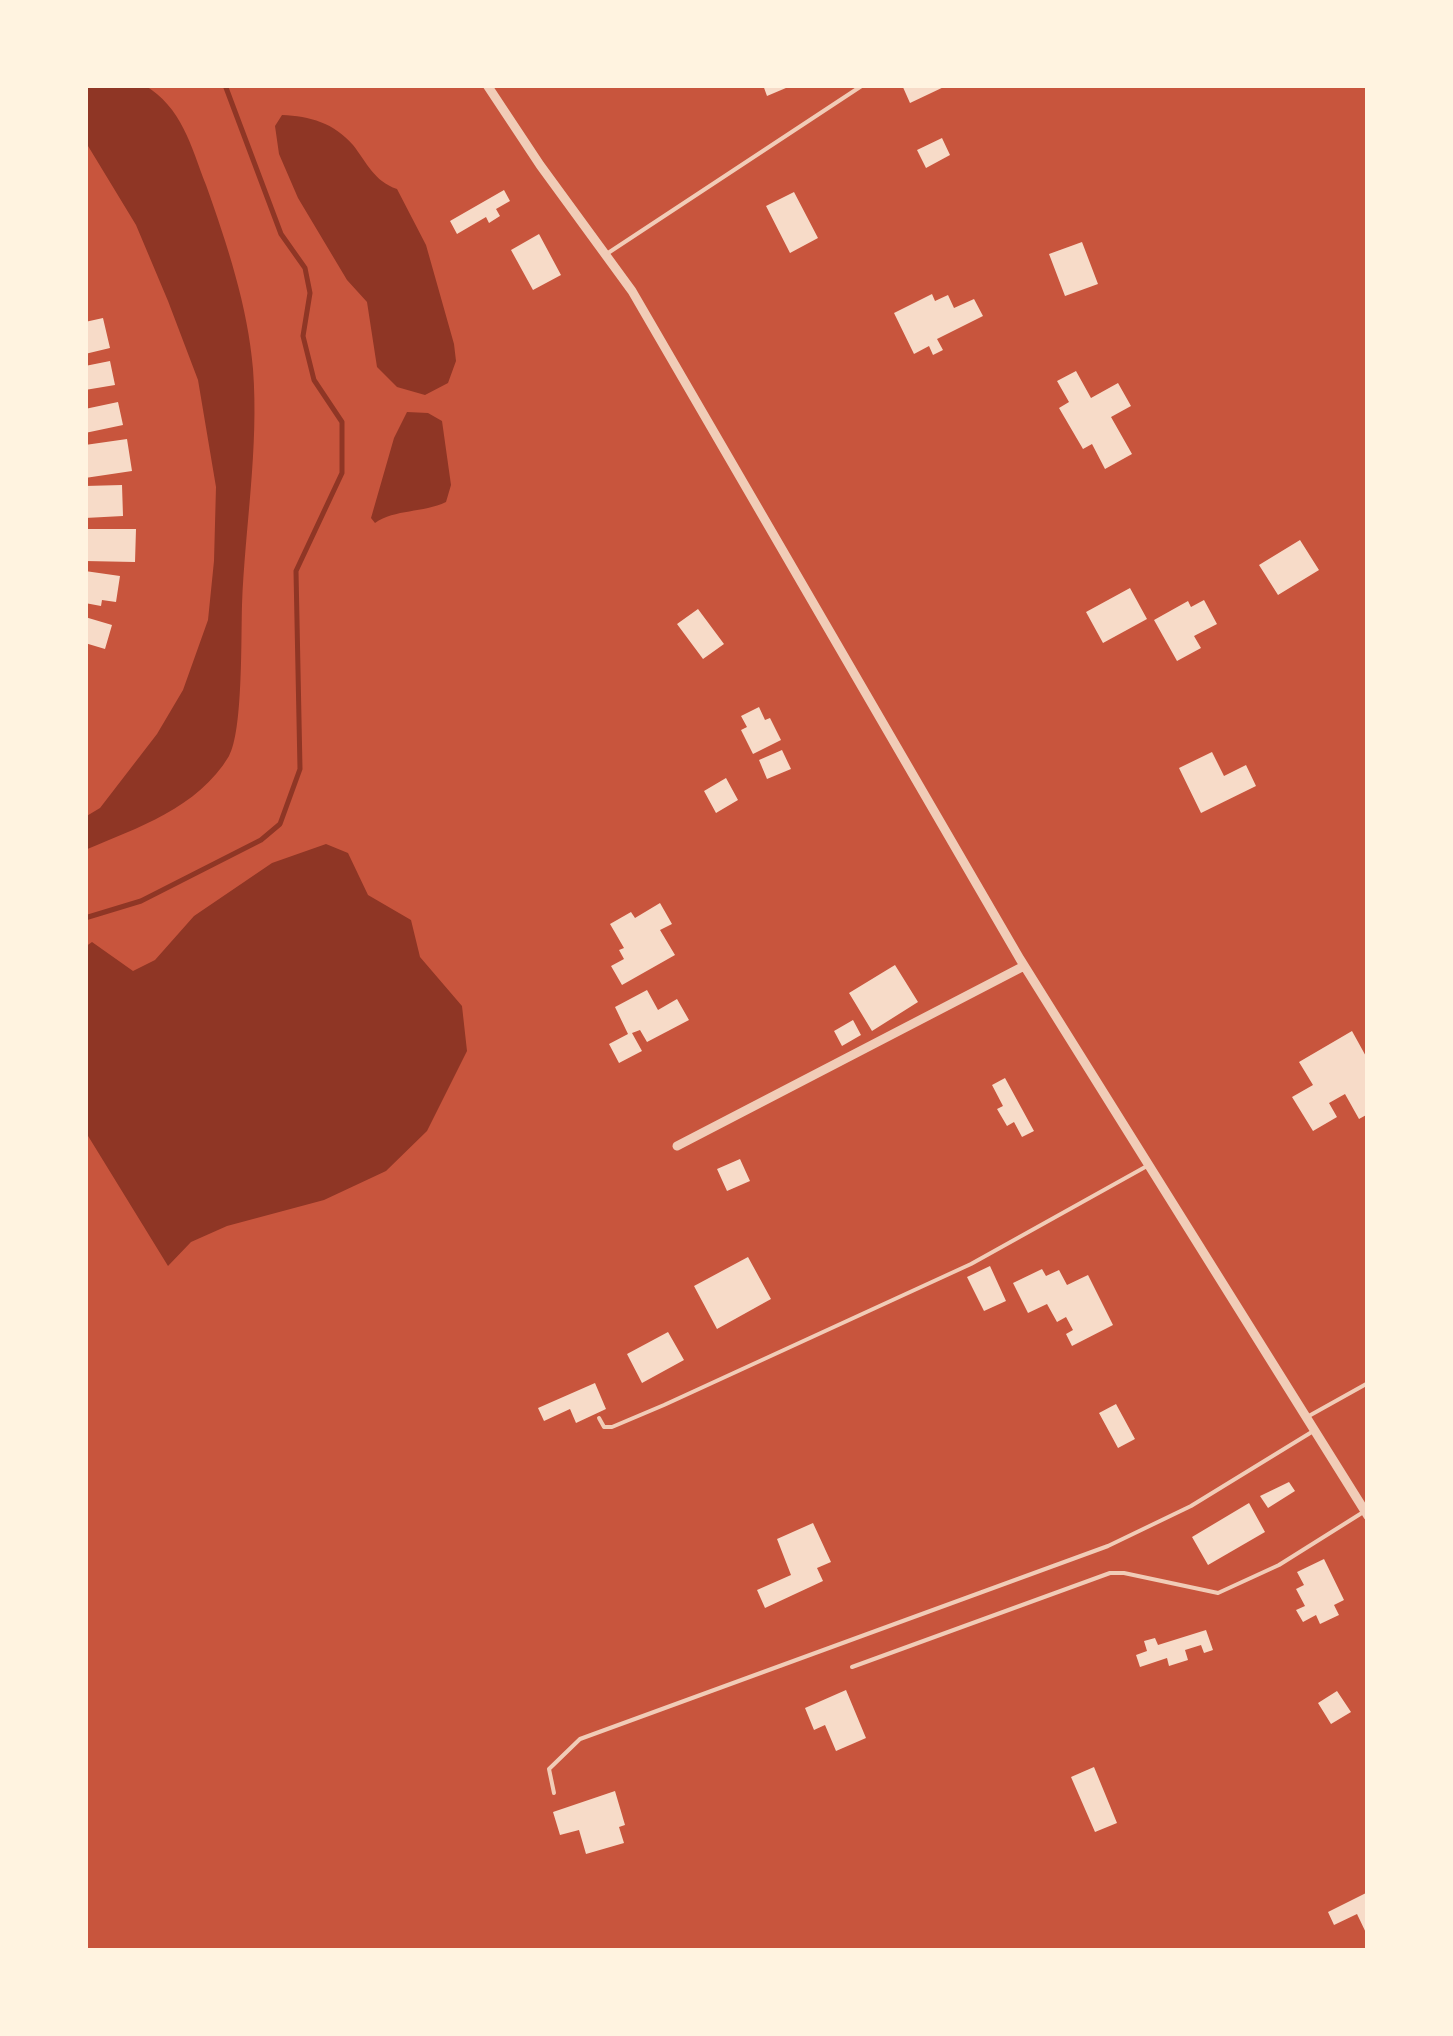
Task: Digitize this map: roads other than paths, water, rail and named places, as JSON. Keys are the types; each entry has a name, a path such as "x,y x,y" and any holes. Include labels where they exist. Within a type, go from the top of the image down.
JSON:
{"street":[{"path":"487,85 632,292 1024,966 1366,1514"},
{"path":"678,1146 1024,966"}],"lane":[{"path":"605,255 863,85"},
{"path":"599,1418 604,1427 612,1427 972,1264 1151,1164"},
{"path":"1307,1418 1368,1383"},
{"path":"554,1793 549,1769 580,1740 1108,1546 1191,1506 1315,1430"},
{"path":"852,1667 1110,1573 1218,1593 1279,1566 1366,1514"}],"waterway":[{"path":"85,918 141,901 261,840 280,824 300,769 296,571 342,473 342,422 314,380 303,336 310,293 305,268 281,234 225,85"}]}
